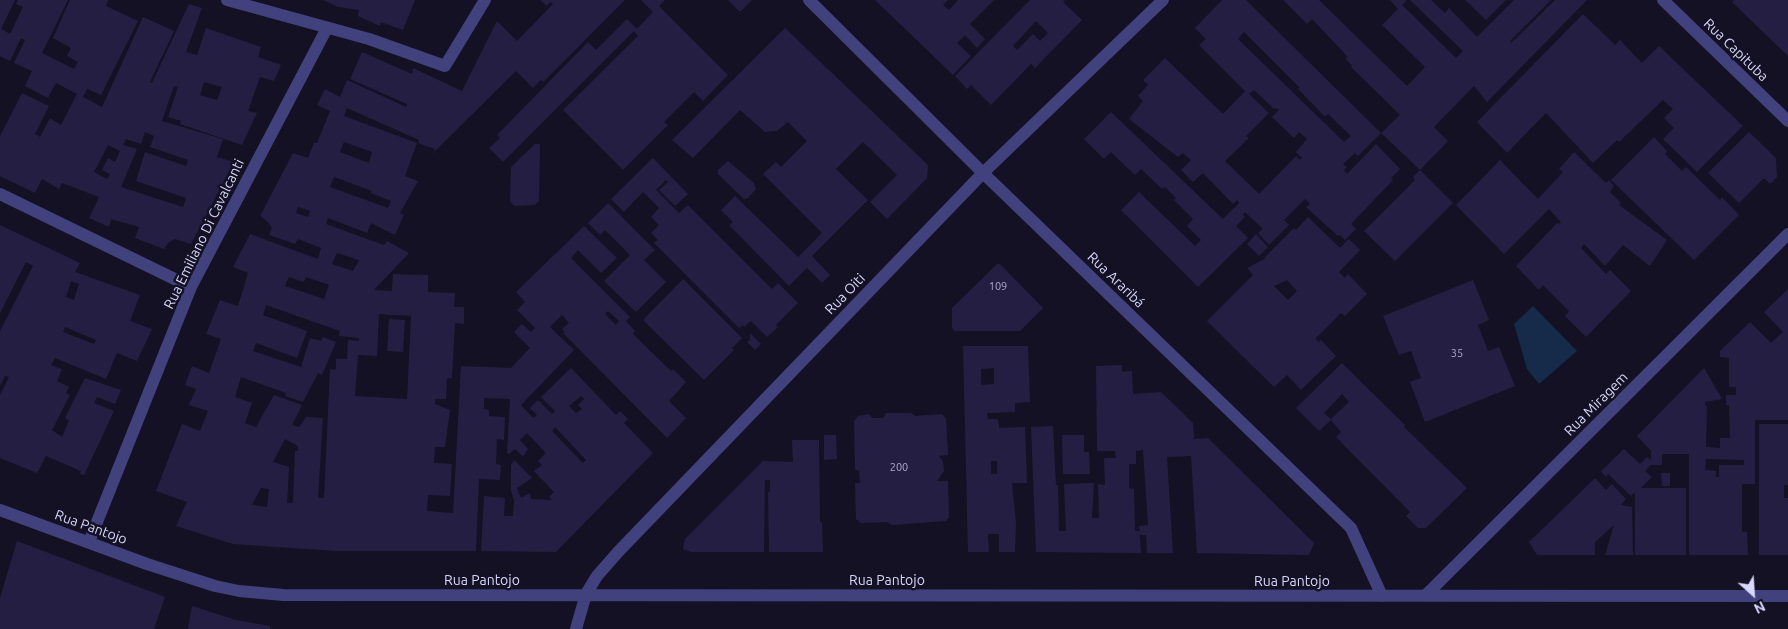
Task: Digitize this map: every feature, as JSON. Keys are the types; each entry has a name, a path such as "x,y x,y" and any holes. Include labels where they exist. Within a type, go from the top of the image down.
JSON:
{"street":[{"path":"227,0 369,40 440,66 445,66 449,63 485,0"},
{"name":"Rua Araribá","path":"809,0 983,173 1351,528 1382,596"},
{"name":"Rua Oiti","path":"576,629 586,594 597,576 618,552 983,173 1163,0"},
{"name":"Rua Capituba","path":"1663,0 1788,121"},
{"name":"Rua Emiliano Di Cavalcanti","path":"89,542 191,287 327,28"},
{"path":"0,194 191,287"},
{"name":"Rua Miragem","path":"1425,596 1788,234"},
{"name":"Rua Pantojo","path":"0,510 177,574 239,591 325,596 586,594 1788,596"}],"water":[{"path":"1533,306 1577,351 1539,384 1527,369 1514,324"}],"building":[{"path":"0,0 15,0 1,29 10,34 23,7 16,4 18,0 68,0 42,53 74,69 78,62 67,56 71,48 53,38 70,0 108,0 106,6 138,21 101,95 87,89 83,97 102,107 143,17 174,31 150,82 152,83 189,4 202,8 186,52 197,55 206,28 261,47 258,57 281,65 274,81 260,77 248,111 257,113 242,145 180,124 181,121 168,117 178,87 174,86 162,121 223,139 217,157 234,162 191,244 175,239 168,243 164,249 135,238 139,227 111,219 109,227 89,218 99,197 62,183 59,189 42,179 35,193 0,176 0,136 22,93 49,106 35,134 40,137 50,118 61,125 77,94 56,83 48,98 25,86 32,71 14,63 25,40 21,38 10,61 0,56","holes":["204,82 222,87 217,100 200,95","145,132 154,136 150,147 188,160 186,166 145,152 136,181 186,198 183,207 121,187 137,149 123,145 126,139 141,144","108,145 120,151 115,162 108,158 102,170 110,174 107,179 94,172"]},
{"path":"323,0 415,0 403,30 381,22 380,26 358,16 359,10 338,7"},
{"path":"540,0 625,0 543,82 541,80 533,88 516,71 432,154 435,149 418,143 419,140 347,108 344,116 417,143 405,176 418,181 400,213 404,215 395,235 371,223 367,233 328,218 326,224 384,245 387,241 409,253 374,290 392,291 393,274 428,275 428,292 455,293 454,307 464,307 464,324 455,323 452,378 447,378 446,399 435,399 435,404 450,410 445,447 435,447 434,463 452,464 450,496 428,495 427,511 453,513 461,366 511,368 530,348 514,332 522,324 531,332 535,328 517,310 525,302 516,292 584,226 617,258 601,273 578,250 571,258 630,317 626,321 635,331 633,334 671,371 673,369 686,382 669,401 686,418 667,438 563,333 565,332 562,329 569,323 562,315 550,327 574,350 521,405 533,418 537,415 530,408 538,400 552,414 555,411 541,397 571,368 616,415 620,411 628,419 624,423 653,453 556,552 481,551 484,496 505,498 504,516 513,516 514,500 511,491 511,465 514,460 532,478 517,488 521,498 530,493 531,499 552,500 549,497 554,492 534,471 542,465 538,461 546,453 527,433 520,440 528,449 523,457 515,449 509,454 507,453 510,399 484,398 484,409 489,410 489,416 505,417 504,440 497,439 496,464 501,465 500,480 479,479 476,551 336,551 233,544 176,526 187,502 156,491 182,424 200,431 208,411 189,405 196,389 185,385 192,366 209,373 221,339 206,334 220,300 238,306 248,273 233,267 250,234 318,259 321,248 298,239 295,244 269,235 272,228 260,216 293,153 308,158 314,143 317,143 330,111 317,105 325,89 340,97 347,80 406,107 407,104 350,79 362,52 412,74 413,68 462,91 497,21 517,41 553,4 550,2 547,6","holes":["344,142 372,152 369,163 340,152","334,177 372,191 371,193 391,201 388,208 330,187","298,207 310,211 308,217 296,213","337,253 359,260 353,271 332,264","289,277 304,282 306,277 329,285 324,299 285,286","266,305 340,331 339,336 359,338 359,341 348,340 347,359 336,359 336,370 330,369 324,498 318,498 323,418 306,417 299,427 292,425 302,405 274,395 256,427 245,423 252,403 235,397 241,377 286,393 285,396 303,402 318,373 322,375 336,342 323,337 321,341 310,338 301,367 253,351 256,343 297,358 307,331 263,315","608,311 619,321 616,325 605,314","379,314 411,316 407,399 355,396 358,355 377,356","581,396 584,399 578,405 582,409 576,413 569,406","555,427 586,460 583,463 552,431","285,439 298,446 298,451 295,451 293,503 287,503 289,467 273,462","261,488 269,489 267,507 252,505"]},
{"path":"641,0 665,0 659,6 728,75 703,101 694,92 664,122 668,125 623,170 563,110 638,36 634,31 503,162 489,148 500,138 497,135 588,42 596,50 627,19 637,29 653,12"},
{"path":"728,0 752,0 740,12"},
{"path":"875,0 948,0 943,5 949,10 958,0 994,0 970,24 985,39 977,48 965,35 957,43 971,56 953,75"},
{"path":"1030,0 1065,0 1063,2 1082,20 1035,68 1031,64 991,105 971,85 967,89 955,76","holes":["1036,21 1048,33 1040,41 1033,34 1017,50 1013,46"]},
{"path":"1222,0 1246,0 1381,133 1358,156 1355,153 1343,164 1347,167 1344,170 1347,174 1376,144 1400,169 1391,178 1393,180 1351,224 1356,229 1345,240 1306,207 1310,204 1305,199 1284,220 1289,225 1269,245 1258,233 1263,229 1245,212 1243,215 1245,217 1236,226 1248,238 1198,287 1121,210 1139,192 1195,246 1201,240 1187,226 1193,219 1174,200 1176,198 1165,187 1162,189 1141,169 1135,175 1111,152 1104,159 1084,139 1111,112 1223,219 1239,203 1237,200 1233,204 1203,173 1193,182 1181,170 1191,160 1183,153 1178,157 1129,119 1143,101 1138,96 1148,85 1143,80 1165,58 1223,114 1245,91 1199,45 1206,39 1195,28","holes":["1244,32 1300,88 1298,89 1325,117 1328,114 1351,136 1344,142 1238,39","1254,90 1274,109 1279,110 1272,117 1294,138 1299,132 1307,139 1296,152 1302,158 1300,160 1296,156 1259,194 1225,161 1249,138 1246,136 1269,113 1249,94"]},
{"path":"1283,0 1319,0 1407,86 1425,67 1382,25 1398,9 1390,0 1407,0 1402,5 1456,58 1463,51 1410,0 1431,0 1445,13 1449,8 1477,37 1514,0 1551,0 1510,41 1511,43 1555,0 1587,0 1487,102 1474,86 1434,127 1448,141 1420,170 1381,133 1400,115 1351,67 1352,65 1345,59 1348,57 1312,19 1307,24"},
{"path":"1465,0 1506,0 1486,20"},
{"path":"1734,0 1788,0 1788,56 1732,2"},
{"path":"1583,14 1615,45 1620,40 1642,63 1659,46 1743,126 1697,172 1663,139 1674,128 1664,118 1673,109 1663,100 1619,142 1617,140 1593,163 1546,113 1507,153 1477,122"},
{"path":"785,28 928,165 927,178 887,219 870,202 897,175 863,142 836,169 868,200 812,256 830,275 822,283 807,268 789,286 729,225 733,222 721,210 735,196 798,257 822,233 763,174 776,162 781,167 807,141 788,122 777,131 765,132 740,110 693,158 672,140"},
{"path":"1749,132 1776,158 1777,177 1770,184 1764,178 1739,203 1708,173"},
{"path":"1654,137 1667,151 1665,154 1682,171 1686,167 1720,200 1722,197 1739,215 1694,260 1611,180"},
{"path":"535,144 540,144 539,201 535,205 515,206 510,202 511,167"},
{"path":"1574,152 1606,183 1609,180 1614,186 1610,192 1621,203 1619,205 1667,240 1650,266 1623,245 1605,266 1584,244 1581,248 1606,274 1610,270 1631,291 1586,337 1565,316 1569,311 1543,285 1539,290 1516,266 1557,223 1561,222 1549,209 1504,254 1456,205 1500,160 1538,199 1563,172 1559,169"},
{"path":"653,158 688,194 675,206 659,190 668,182 666,180 656,190 679,213 688,205 772,289 778,283 798,303 767,337 751,321 744,327 743,325 739,328 654,243 658,240 651,233 659,225 651,217 659,208 643,192 624,212 611,199"},
{"path":"728,161 754,183 756,189 748,198 744,199 718,174 718,170"},
{"path":"1420,170 1453,203 1395,261 1364,231 1415,180 1413,177"},
{"path":"608,203 655,250 644,260 666,282 636,312 604,281 630,255 605,230 600,235 588,223"},
{"path":"1308,217 1340,248 1349,239 1360,250 1339,272 1345,278 1348,274 1367,294 1345,316 1341,313 1315,339 1319,342 1321,340 1336,356 1301,390 1287,375 1274,387 1207,321 1253,275 1247,268 1266,258 1294,228 1296,230","holes":["1287,280 1297,291 1288,300 1274,286"]},
{"path":"0,225 80,263 75,272 140,295 130,321 152,329 137,361 117,353 106,379 55,358 51,365 62,369 57,381 69,387 66,393 70,395 52,430 62,437 69,421 65,418 85,378 121,390 115,404 97,397 94,403 114,411 84,475 80,474 81,471 46,456 37,473 0,458 0,395 9,377 5,376 0,386 0,331 33,266 26,262 0,313","holes":["71,281 79,284 74,300 66,297","65,327 96,340 94,344 63,332"]},
{"path":"1256,234 1268,247 1259,256 1247,244"},
{"path":"997,264 1000,264 1043,308 1020,331 955,331 952,328 952,308"},
{"path":"683,279 742,338 732,348 734,350 704,380 643,320"},
{"path":"1473,280 1489,320 1478,325 1488,351 1499,347 1515,386 1425,422 1410,382 1421,378 1411,351 1399,355 1383,316"},
{"path":"1788,289 1788,420 1755,420 1755,484 1742,484 1742,532 1747,532 1748,555 1689,555 1689,454 1662,454 1662,465 1651,465 1645,471 1652,477 1641,488 1686,488 1686,555 1635,555 1635,492 1631,496 1608,474 1606,477 1601,471 1624,449 1640,464 1647,457 1651,460 1651,451 1637,436 1704,368 1722,399 1705,402 1705,406 1707,406 1706,447 1720,448 1720,438 1730,438 1729,405 1726,405 1726,395 1736,395 1736,387 1729,387 1729,358 1720,357 1720,351 1750,322 1771,343 1783,332 1764,312","holes":["1706,459 1744,460 1744,465 1719,465 1719,477 1716,477 1716,471 1705,470"]},
{"path":"389,319 405,320 403,352 387,351"},
{"path":"750,333 761,344 755,350 747,342 750,340"},
{"path":"963,346 1028,346 1030,402 1015,403 1015,412 987,413 988,419 998,419 999,428 1025,427 1027,483 1012,483 1016,523 1015,552 999,552 999,534 988,534 989,552 968,552","holes":["994,368 994,384 981,385 981,369","991,461 997,461 997,474 991,474"]},
{"path":"1342,363 1467,488 1426,528 1418,528 1406,516 1410,512 1336,437 1341,432 1331,420 1319,431 1296,408","holes":["1342,394 1349,402 1331,419 1324,413"]},
{"path":"1122,365 1122,372 1132,371 1133,394 1161,392 1193,423 1194,439 1208,438 1314,543 1309,555 1197,553 1191,456 1167,457 1173,553 1147,553 1146,535 1140,535 1141,553 1036,552 1031,427 1053,426 1056,485 1058,485 1059,531 1066,531 1064,484 1094,483 1092,518 1099,518 1098,484 1105,485 1104,458 1116,458 1115,451 1097,451 1096,366","holes":["1143,450 1148,525 1139,526 1140,531 1135,531 1134,489 1129,488 1129,464 1136,464 1136,451"]},
{"path":"886,413 911,413 915,416 942,414 946,418 948,455 939,456 943,461 944,471 937,481 948,481 949,517 946,521 892,525 887,522 861,523 856,519 855,483 860,483 859,470 855,470 854,421 858,416 869,414 872,418 883,418"},
{"path":"1759,424 1788,424 1788,485 1784,485 1784,498 1788,498 1788,555 1759,555"},
{"path":"824,435 836,435 837,459 824,460"},
{"path":"1062,435 1084,435 1084,452 1089,452 1090,474 1063,474"},
{"path":"792,440 819,440 820,522 822,522 823,552 769,552 768,492 770,492 770,480 765,480 764,552 691,552 683,549 685,539 763,461 793,462"},
{"path":"1661,473 1670,473 1670,486 1662,486"},
{"path":"1595,478 1606,490 1612,484 1626,499 1621,505 1632,507 1633,555 1605,555 1614,525 1595,542 1595,555 1537,555 1529,542"},
{"path":"17,541 165,597 154,629 0,629 0,598"},
{"path":"192,606 236,620 270,626 270,629 188,629"}]}
